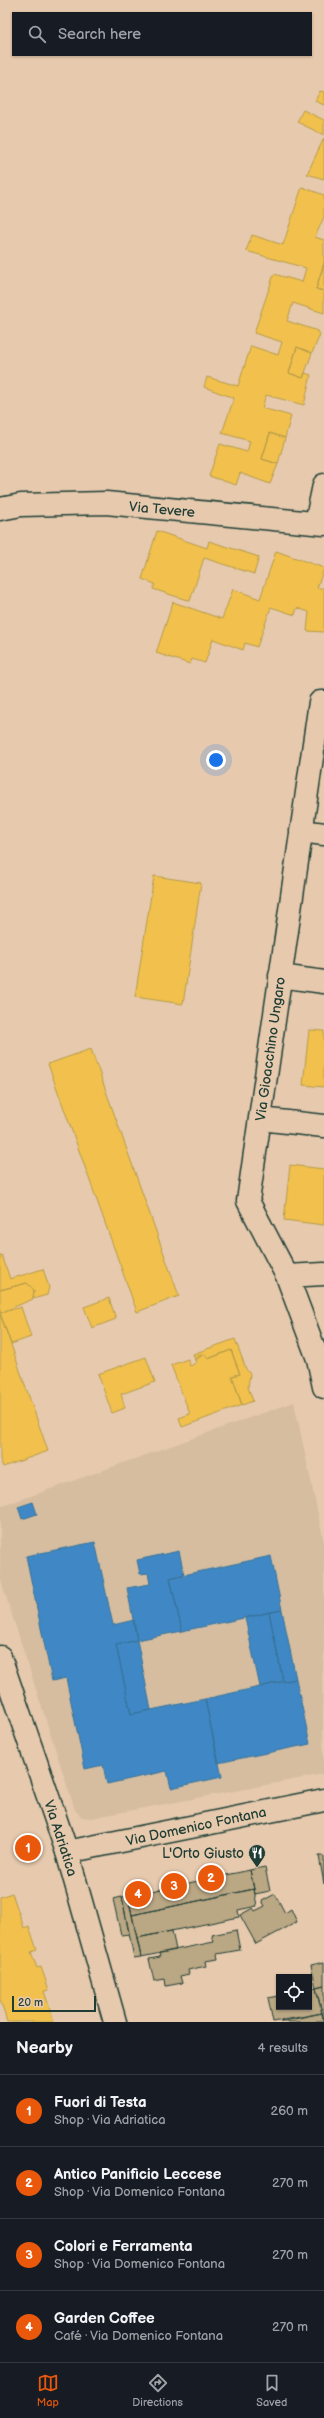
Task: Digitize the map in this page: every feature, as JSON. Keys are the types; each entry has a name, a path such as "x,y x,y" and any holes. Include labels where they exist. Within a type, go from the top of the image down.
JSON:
{"street":[{"path":"320,524 324,486"},
{"name":"Via Tevere","path":"0,509 21,505 106,503 320,524"},
{"name":"Via Gioacchino Ungaro","path":"324,702 320,702 248,1201 287,1276 318,1360 324,1387"},
{"path":"301,830 324,834"},
{"path":"280,976 324,982"},
{"path":"260,1119 324,1126"},
{"path":"287,1276 324,1274"},
{"name":"Via Adriatica","path":"0,1656 67,1852 114,2022"},
{"name":"Via Domenico Fontana","path":"67,1852 324,1800"}],"shaded area":[{"path":"294,1402 324,1542 324,1654 322,1677 324,1774 91,1818 82,1817 75,1810 0,1578 0,1507"}],"building: Homes":[{"path":"320,91 324,92 324,105 315,101"},
{"path":"303,110 324,120 324,135 297,122"},
{"path":"324,138 324,179 307,174"},
{"path":"302,187 324,195 324,217 315,237 324,240 324,263 316,289 324,291 324,313 293,303 287,321 318,331 320,335 312,353 297,347 289,373 303,378 305,373 311,375 304,405 266,395 262,408 291,416 285,438 270,433 262,459 278,464 270,484 240,473 236,485 209,476 220,444 247,452 250,441 222,433 234,398 204,387 207,377 238,386 251,346 278,355 282,342 254,333 274,274 302,282 306,268 246,251 252,235 283,245"},
{"path":"324,263 324,291 316,289"},
{"path":"297,347 312,353 303,378 289,373"},
{"path":"270,433 285,438 278,464 262,459"},
{"path":"157,531 207,548 209,541 259,557 254,574 204,558 190,601 153,589 155,584 142,579"},
{"path":"276,551 324,568 317,588 324,588 324,632 307,631 309,612 297,608 295,615 271,607 257,647 245,643 243,650 213,639 205,663 192,659 190,664 156,653 173,602 222,619 233,589 260,599"},
{"path":"154,876 201,883 183,1004 135,997"},
{"path":"309,1030 324,1031 324,1087 303,1085"},
{"path":"91,1049 179,1296 137,1312 48,1064"},
{"path":"290,1165 324,1169 324,1225 284,1220"},
{"path":"2,1255 10,1279 43,1269 49,1287 47,1295 33,1299 34,1290 27,1283 0,1290 0,1256"},
{"path":"27,1283 34,1290 33,1299 0,1313 0,1290"},
{"path":"109,1298 116,1319 92,1328 84,1307"},
{"path":"21,1307 31,1337 11,1344 0,1313"},
{"path":"0,1313 48,1451 3,1467 0,1459"},
{"path":"235,1339 246,1369 250,1374 248,1387 253,1401 242,1405 232,1376 240,1374 231,1350 208,1359 205,1354 195,1360 193,1354"},
{"path":"231,1350 240,1374 232,1376 242,1405 182,1427 179,1418 190,1414 171,1365 188,1359 190,1366 196,1363 195,1360 198,1356 205,1354 208,1359"},
{"path":"146,1357 155,1382 121,1394 125,1408 112,1413 98,1374"},
{"path":"12,1893 24,1928 29,1926 37,1950 31,1952 37,1968 41,1967 49,1990 44,1991 54,2022 7,2022 0,1999 0,1897"}],"building: Schools":[{"path":"33,1502 37,1514 22,1519 18,1507"},
{"path":"95,1542 113,1625 134,1620 137,1640 116,1645 131,1714 205,1699 222,1777 171,1788 167,1771 107,1784 103,1765 85,1769 66,1678 52,1681 26,1556"},
{"path":"179,1551 184,1574 170,1578 182,1631 137,1640 127,1588 150,1584 148,1573 140,1574 137,1560"},
{"path":"271,1556 282,1610 182,1631 170,1578"},
{"path":"282,1610 296,1679 283,1681 269,1612"},
{"path":"269,1612 283,1681 260,1687 245,1618"},
{"path":"137,1640 151,1710 131,1714 116,1645"},
{"path":"296,1679 310,1744 218,1763 205,1699"}],"building: Other":[{"path":"319,1856 324,1856 324,1884"},
{"path":"265,1867 270,1891 255,1894 250,1870"},
{"path":"250,1870 254,1889 132,1915 128,1896"},
{"path":"254,1889 257,1906 238,1910 239,1917 137,1938 132,1915"},
{"path":"275,1894 285,1913 291,1909 297,1922 256,1944 240,1915 253,1908 255,1911 265,1906 262,1901"},
{"path":"128,1896 141,1957 134,1958 122,1897"},
{"path":"122,1897 129,1934 121,1935 113,1899"},
{"path":"236,1930 240,1950 217,1954 218,1959 205,1961 206,1966 188,1970 189,1974 180,1976 182,1983 166,1986 165,1979 154,1981 149,1959 160,1957 159,1953 214,1942 212,1935"},
{"path":"172,1931 176,1950 141,1957 137,1938"},
{"path":"324,1962 324,1986 316,1988 311,1965"},
{"path":"324,1986 324,2022 316,1988"},
{"path":"316,1988 322,2013 273,2022 268,1998 276,1997 276,2010 312,2010 312,1989"},
{"path":"322,2013 324,2022 280,2022"}],"place":[{"name":"Fuori di Testa","path":"28,1848"},
{"name":"L'Orto Giusto","path":"257,1868"},
{"name":"Antico Panificio Leccese","path":"211,1878"},
{"name":"Colori e Ferramenta","path":"174,1886"},
{"name":"Garden Coffee","path":"138,1894"}]}
